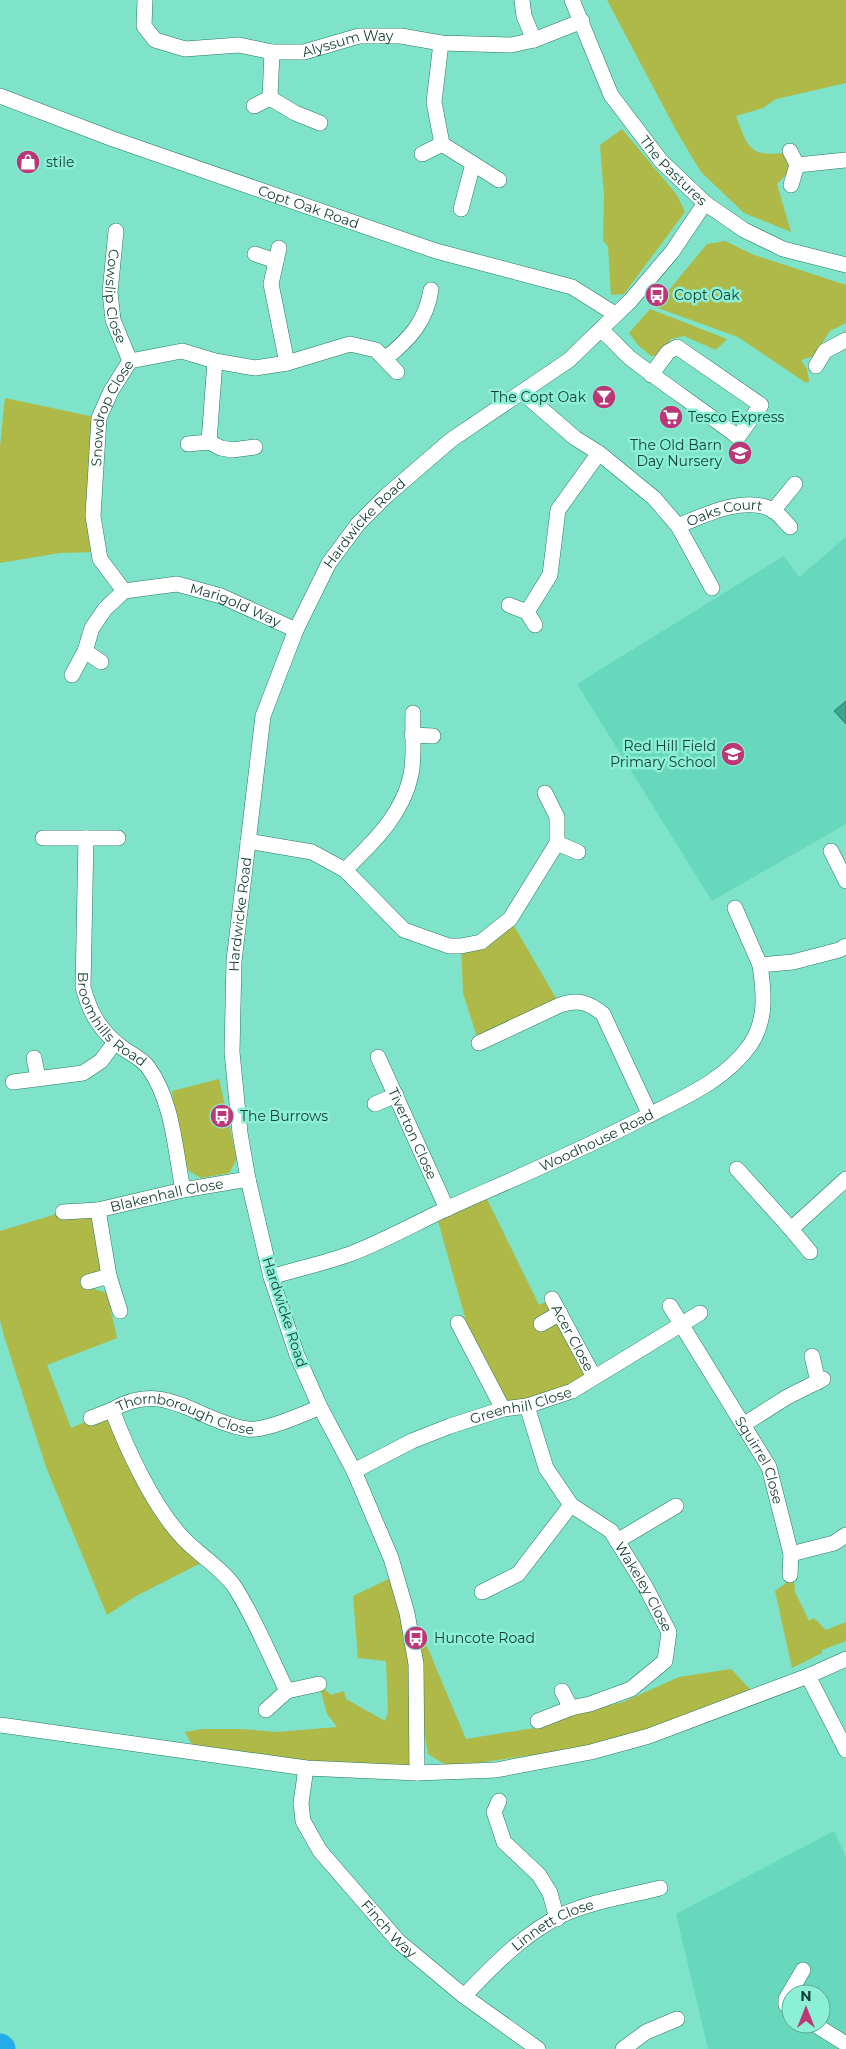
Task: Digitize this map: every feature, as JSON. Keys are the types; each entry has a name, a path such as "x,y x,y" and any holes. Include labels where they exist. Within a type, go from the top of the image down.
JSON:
{"street":[{"name":"Alyssum Way","path":"145,0 144,39 155,40 185,49 239,45 272,52 304,52 359,36 401,36 441,43 511,45 534,40 582,20"},
{"path":"522,0 524,16 534,40"},
{"name":"The Pastures","path":"572,0 582,20 611,95 661,161 705,203 744,230 783,249 846,265"},
{"path":"441,43 434,102 442,144 499,180"},
{"path":"270,98 272,52"},
{"name":"Copt Oak Road","path":"0,96 113,139 436,251 572,287 615,314"},
{"path":"254,106 270,98"},
{"path":"270,98 295,113 320,123"},
{"path":"422,154 442,144"},
{"path":"790,151 798,165 791,185"},
{"path":"798,165 846,160"},
{"path":"461,209 473,164"},
{"name":"Hardwicke Road","path":"417,1772 416,1664 407,1613 391,1558 354,1471 320,1407 297,1355 271,1277 248,1179 232,1052 231,1006 240,901 263,716 296,630 329,563 358,524 386,496 452,440 569,360 615,314 632,300 672,252 705,203"},
{"name":"Cowslip Close","path":"116,231 110,292 113,320 130,361"},
{"path":"255,254 278,255 271,284 286,363"},
{"path":"386,358 398,348 423,320 428,308 431,290"},
{"path":"600,330 609,335 630,358 651,375 738,437 761,404 677,347 668,352 651,375"},
{"path":"816,366 825,351 846,340"},
{"name":"Snowdrop Close","path":"124,591 100,560 93,516 99,418 110,391 130,361 182,351 215,361 256,368 286,363 350,344 376,350 386,358 397,372"},
{"path":"209,442 215,361"},
{"path":"523,393 575,438 599,453 654,498 678,526 712,588"},
{"path":"188,444 209,442 220,448 232,450 255,447"},
{"path":"509,605 532,613 550,575 558,510 599,453"},
{"name":"Oaks Court","path":"773,510 795,484"},
{"name":"Oaks Court","path":"678,526 720,509 754,505 773,510 790,527"},
{"name":"Marigold Way","path":"124,591 177,584 221,596 296,630"},
{"path":"72,675 85,651 92,628 105,609 124,591"},
{"path":"85,651 101,662"},
{"path":"345,870 388,826 399,808 411,775 413,713"},
{"path":"412,734 433,736"},
{"path":"248,840 312,852 345,870 404,930 449,946 462,946 481,942 510,919 558,843 558,817 545,793"},
{"path":"43,838 118,838"},
{"name":"Broomhills Road","path":"86,838 83,987 88,1009 100,1027 115,1042 147,1065 163,1092 183,1190"},
{"path":"558,843 578,852"},
{"path":"831,851 846,881"},
{"name":"Woodhouse Road","path":"271,1277 349,1254 593,1144 712,1082 750,1045 764,1014 764,989 760,965 735,908"},
{"path":"760,965 792,962 839,950 846,946"},
{"path":"479,1043 573,1000 588,1003 603,1014 650,1115"},
{"path":"13,1082 83,1073 101,1061 115,1042"},
{"name":"Tiverton Close","path":"378,1057 448,1209"},
{"path":"34,1058 38,1078"},
{"path":"375,1104 396,1096"},
{"path":"737,1169 810,1252"},
{"name":"Blakenhall Close","path":"120,1311 109,1276 98,1210 183,1190 248,1179"},
{"path":"791,1229 846,1179"},
{"path":"64,1212 98,1210"},
{"path":"88,1282 109,1276"},
{"name":"Acer Close","path":"552,1299 594,1377"},
{"name":"Squirrel Close","path":"670,1306 769,1467 791,1554 790,1575"},
{"path":"541,1324 560,1314"},
{"name":"Greenhill Close","path":"354,1471 412,1442 503,1409 526,1406 572,1391 700,1314"},
{"path":"458,1323 503,1409"},
{"path":"743,1425 787,1397 820,1381 812,1356"},
{"name":"Thornborough Close","path":"287,1691 233,1585 181,1536 147,1485 125,1442 112,1410 127,1402 151,1397 170,1401 203,1415 248,1429 285,1421 320,1407"},
{"name":"Wakeley Close","path":"526,1406 546,1468 570,1505 611,1531 645,1586 669,1632 665,1661 631,1689 590,1704 570,1708 538,1721"},
{"path":"91,1418 112,1410"},
{"path":"482,1592 518,1574 570,1505"},
{"path":"617,1541 676,1506"},
{"path":"791,1554 834,1543 846,1535"},
{"path":"0,1725 306,1768 417,1772 496,1770 591,1752 650,1736 808,1676 846,1659"},
{"path":"808,1676 846,1750"},
{"path":"266,1710 287,1691 319,1684"},
{"path":"562,1691 570,1708"},
{"name":"Finch Way","path":"306,1768 301,1803 304,1821 320,1850 398,1941 464,1996 538,2049"},
{"path":"499,1801 494,1812 504,1842 539,1875 550,1893 557,1919"},
{"name":"Linnett Close","path":"464,1996 508,1952 536,1931 557,1919 586,1906 660,1888"},
{"path":"795,1984 803,1970"},
{"path":"623,2049 646,2032 677,2019"},
{"path":"830,2034 846,2044"}],"shaded area":[{"path":"607,0 846,0 846,83 776,99 763,108 736,116 751,148 763,153 785,153 793,168 777,184 791,232 744,213 701,172 677,132"},
{"path":"622,129 677,195 685,212 624,294 611,295 608,246 603,241 604,195 600,145"},
{"path":"725,241 754,255 846,285 846,323 830,331 814,356 801,360 807,369 809,381 806,383 738,337 655,307 707,244"},
{"path":"650,309 727,339 716,350 684,336 671,339 660,355 651,356 638,345 629,333"},
{"path":"5,398 99,418 98,552 60,553 0,563 0,447"},
{"name":"Red Hill Field Primary School","path":"846,537 846,824 712,901 577,684 784,556 799,577"},
{"path":"510,919 560,1005 479,1043 463,993 461,946"},
{"path":"219,1079 237,1159 229,1173 201,1178 189,1171 180,1149 172,1091"},
{"path":"484,1193 539,1305 552,1299 594,1377 503,1409 458,1323 465,1317 436,1214"},
{"path":"98,1210 109,1276 91,1288 107,1293 117,1338 47,1365 71,1428 112,1410 152,1493 207,1560 136,1596 107,1615 46,1467 0,1320 0,1231 63,1212"},
{"path":"397,1575 466,1739 540,1727 572,1714 623,1702 679,1677 731,1669 752,1691 626,1739 588,1747 449,1767 428,1754 420,1708 417,1773 196,1752 185,1732 202,1729 242,1729 277,1732 337,1727 327,1714 319,1684 331,1695 344,1691 346,1699 385,1721 388,1712 386,1661 358,1658 353,1596"},
{"path":"790,1580 794,1580 795,1592 809,1621 814,1618 826,1630 846,1622 846,1641 822,1650 822,1653 792,1668 775,1591"},
{"path":"834,1831 846,1857 846,2049 708,2049 676,1914"}],"building":[{"path":"846,701 846,724 834,711"}],"place":[{"name":"stile","path":"28,162"},
{"name":"Copt Oak","path":"657,295"},
{"name":"The Copt Oak","path":"604,397"},
{"name":"Tesco Express","path":"671,417"},
{"name":"The Old Barn Day Nursery","path":"740,453"},
{"name":"Red Hill Field Primary School","path":"733,754"},
{"name":"The Burrows","path":"222,1116"},
{"name":"Huncote Road","path":"416,1638"}]}
